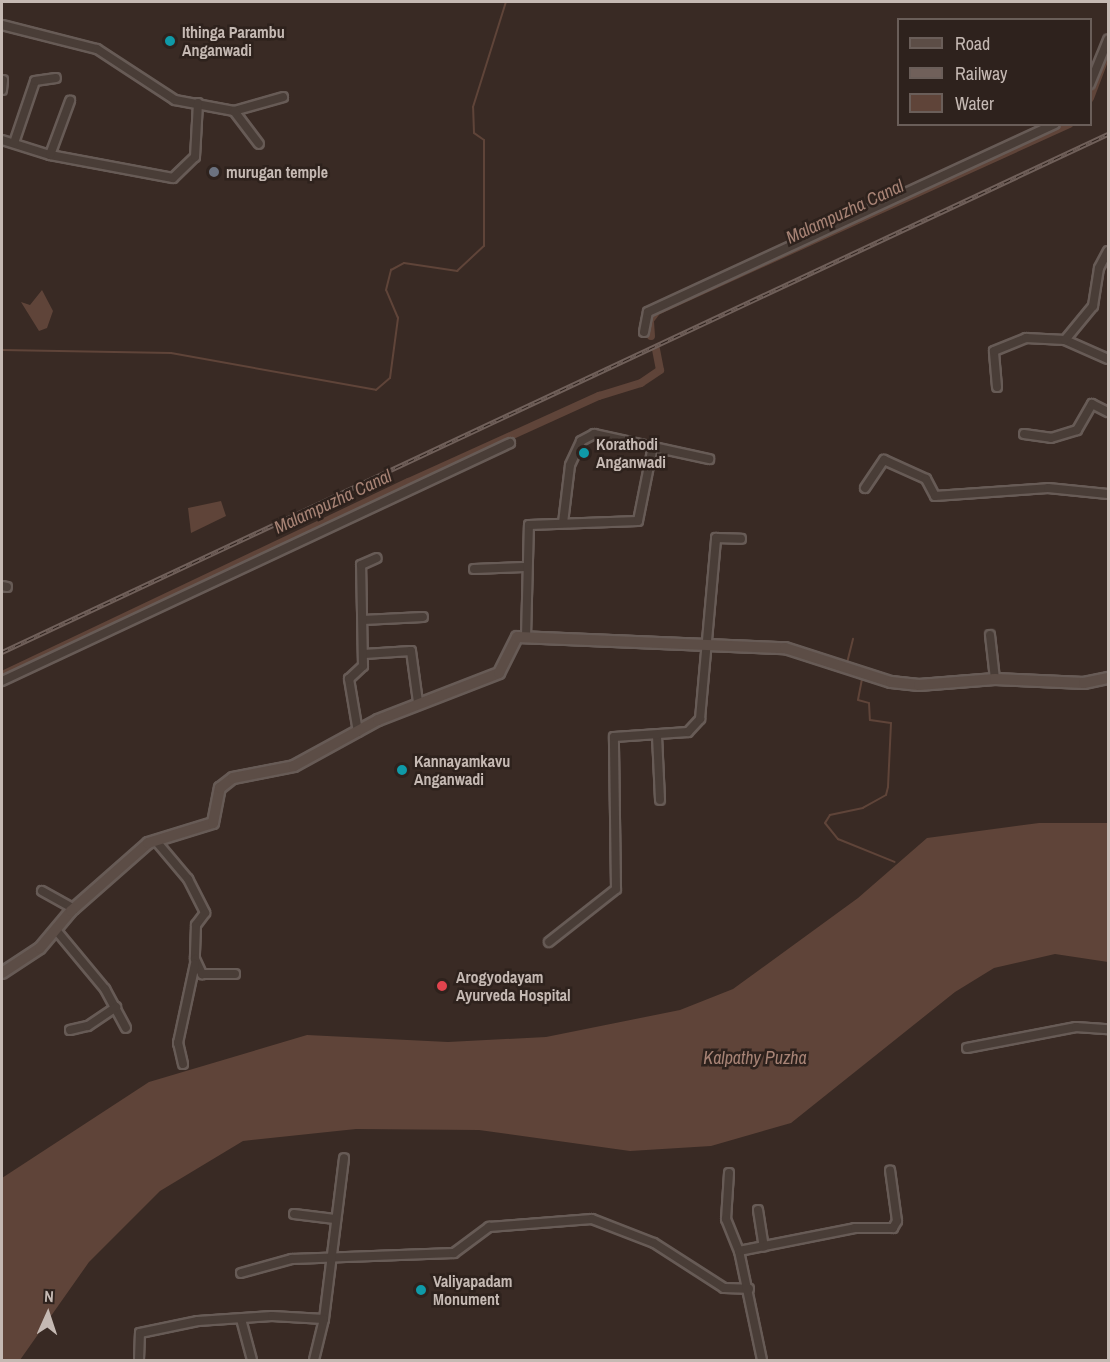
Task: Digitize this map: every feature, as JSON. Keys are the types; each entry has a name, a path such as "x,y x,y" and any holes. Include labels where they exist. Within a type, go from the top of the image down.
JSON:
{"street":[{"path":"2,25 97,50 151,80 167,97 234,111 283,97"},
{"path":"1092,79 1108,40"},
{"path":"14,143 35,81 56,78"},
{"path":"2,90 3,80"},
{"path":"50,155 70,101"},
{"path":"2,140 50,155 173,178 195,157 198,103"},
{"path":"234,111 259,144"},
{"path":"644,332 648,312 1051,126"},
{"path":"1065,340 1093,306 1108,251"},
{"path":"1099,279 1108,288"},
{"path":"997,387 994,351 1026,338 1065,340 1108,359"},
{"path":"1024,434 1051,438 1077,430 1092,404 1108,412"},
{"path":"563,523 570,465 581,441 604,435 652,451 709,459"},
{"path":"2,681 510,443"},
{"path":"526,637 529,612 524,567 529,525 638,521 652,451"},
{"path":"865,488 884,460 926,479 935,496 1048,488 1108,495"},
{"path":"549,942 616,889 614,737 657,736 688,732 700,719 709,641 716,538 741,539"},
{"path":"358,732 349,679 362,669 364,654 361,565 376,558"},
{"path":"474,569 524,567"},
{"path":"363,620 423,617"},
{"path":"990,635 995,680"},
{"path":"2,973 26,960 74,909 156,841 213,824 220,788 233,778 294,766 418,702 500,672 510,645 526,637 625,645 709,641 814,654 891,682 995,680 1084,683 1108,678"},
{"path":"364,654 411,651 418,702"},
{"path":"657,736 660,800"},
{"path":"156,841 188,879 205,913 196,925 195,959 186,1023 178,1043 183,1064"},
{"path":"42,891 74,909"},
{"path":"56,930 116,1007 126,1028"},
{"path":"195,959 204,976 235,974"},
{"path":"70,1030 88,1026 116,1007"},
{"path":"967,1048 1076,1027 1108,1029"},
{"path":"314,1360 324,1319 330,1256 345,1158"},
{"path":"739,1251 855,1228 893,1228 897,1221 890,1170"},
{"path":"729,1173 726,1219 739,1251 749,1289 762,1360"},
{"path":"758,1210 764,1247"},
{"path":"294,1214 335,1219"},
{"path":"241,1273 330,1256 454,1253 489,1227 592,1219 654,1243 724,1288 749,1289"},
{"path":"139,1360 140,1333 241,1319 324,1319"},
{"path":"241,1319 252,1360"}],"water":[{"path":"42,290 53,311 47,328 39,331 21,302 30,305"},
{"path":"221,501 226,516 191,533 188,508"},
{"name":"Kalpathy Puzha","path":"1039,823 1108,823 1108,962 1055,954 994,968 955,992 791,1123 711,1146 630,1151 479,1130 356,1129 243,1141 160,1191 89,1262 20,1360 2,1360 2,1178 149,1082 307,1035 448,1042 546,1037 680,1010 733,989 858,898 927,838"}],"waterway":[{"path":"2,350 171,353 376,390 390,378 398,318 386,290 391,270 404,263 457,271 484,246 484,140 474,133 473,107 506,2"},
{"name":"Malampuzha Canal","path":"1092,93 1108,50"},
{"name":"Malampuzha Canal","path":"651,336 650,320 657,311 1066,126"},
{"name":"Malampuzha Canal","path":"2,675 409,482 599,396 641,383 660,370 656,349"},
{"path":"847,663 853,639"},
{"path":"848,673 862,679 858,700 869,703 870,720 891,723 888,787 886,795 863,808 830,815 825,823 838,839 895,862"}],"railway":[{"path":"2,652 1108,134"}],"place":[{"name":"Ithinga Parambu Anganwadi","path":"170,41"},
{"name":"murugan temple","path":"214,172"},
{"name":"Korathodi Anganwadi","path":"584,453"},
{"name":"Kannayamkavu Anganwadi","path":"402,770"},
{"name":"Arogyodayam Ayurveda Hospital","path":"442,986"},
{"name":"Valiyapadam Monument","path":"421,1290"}]}
